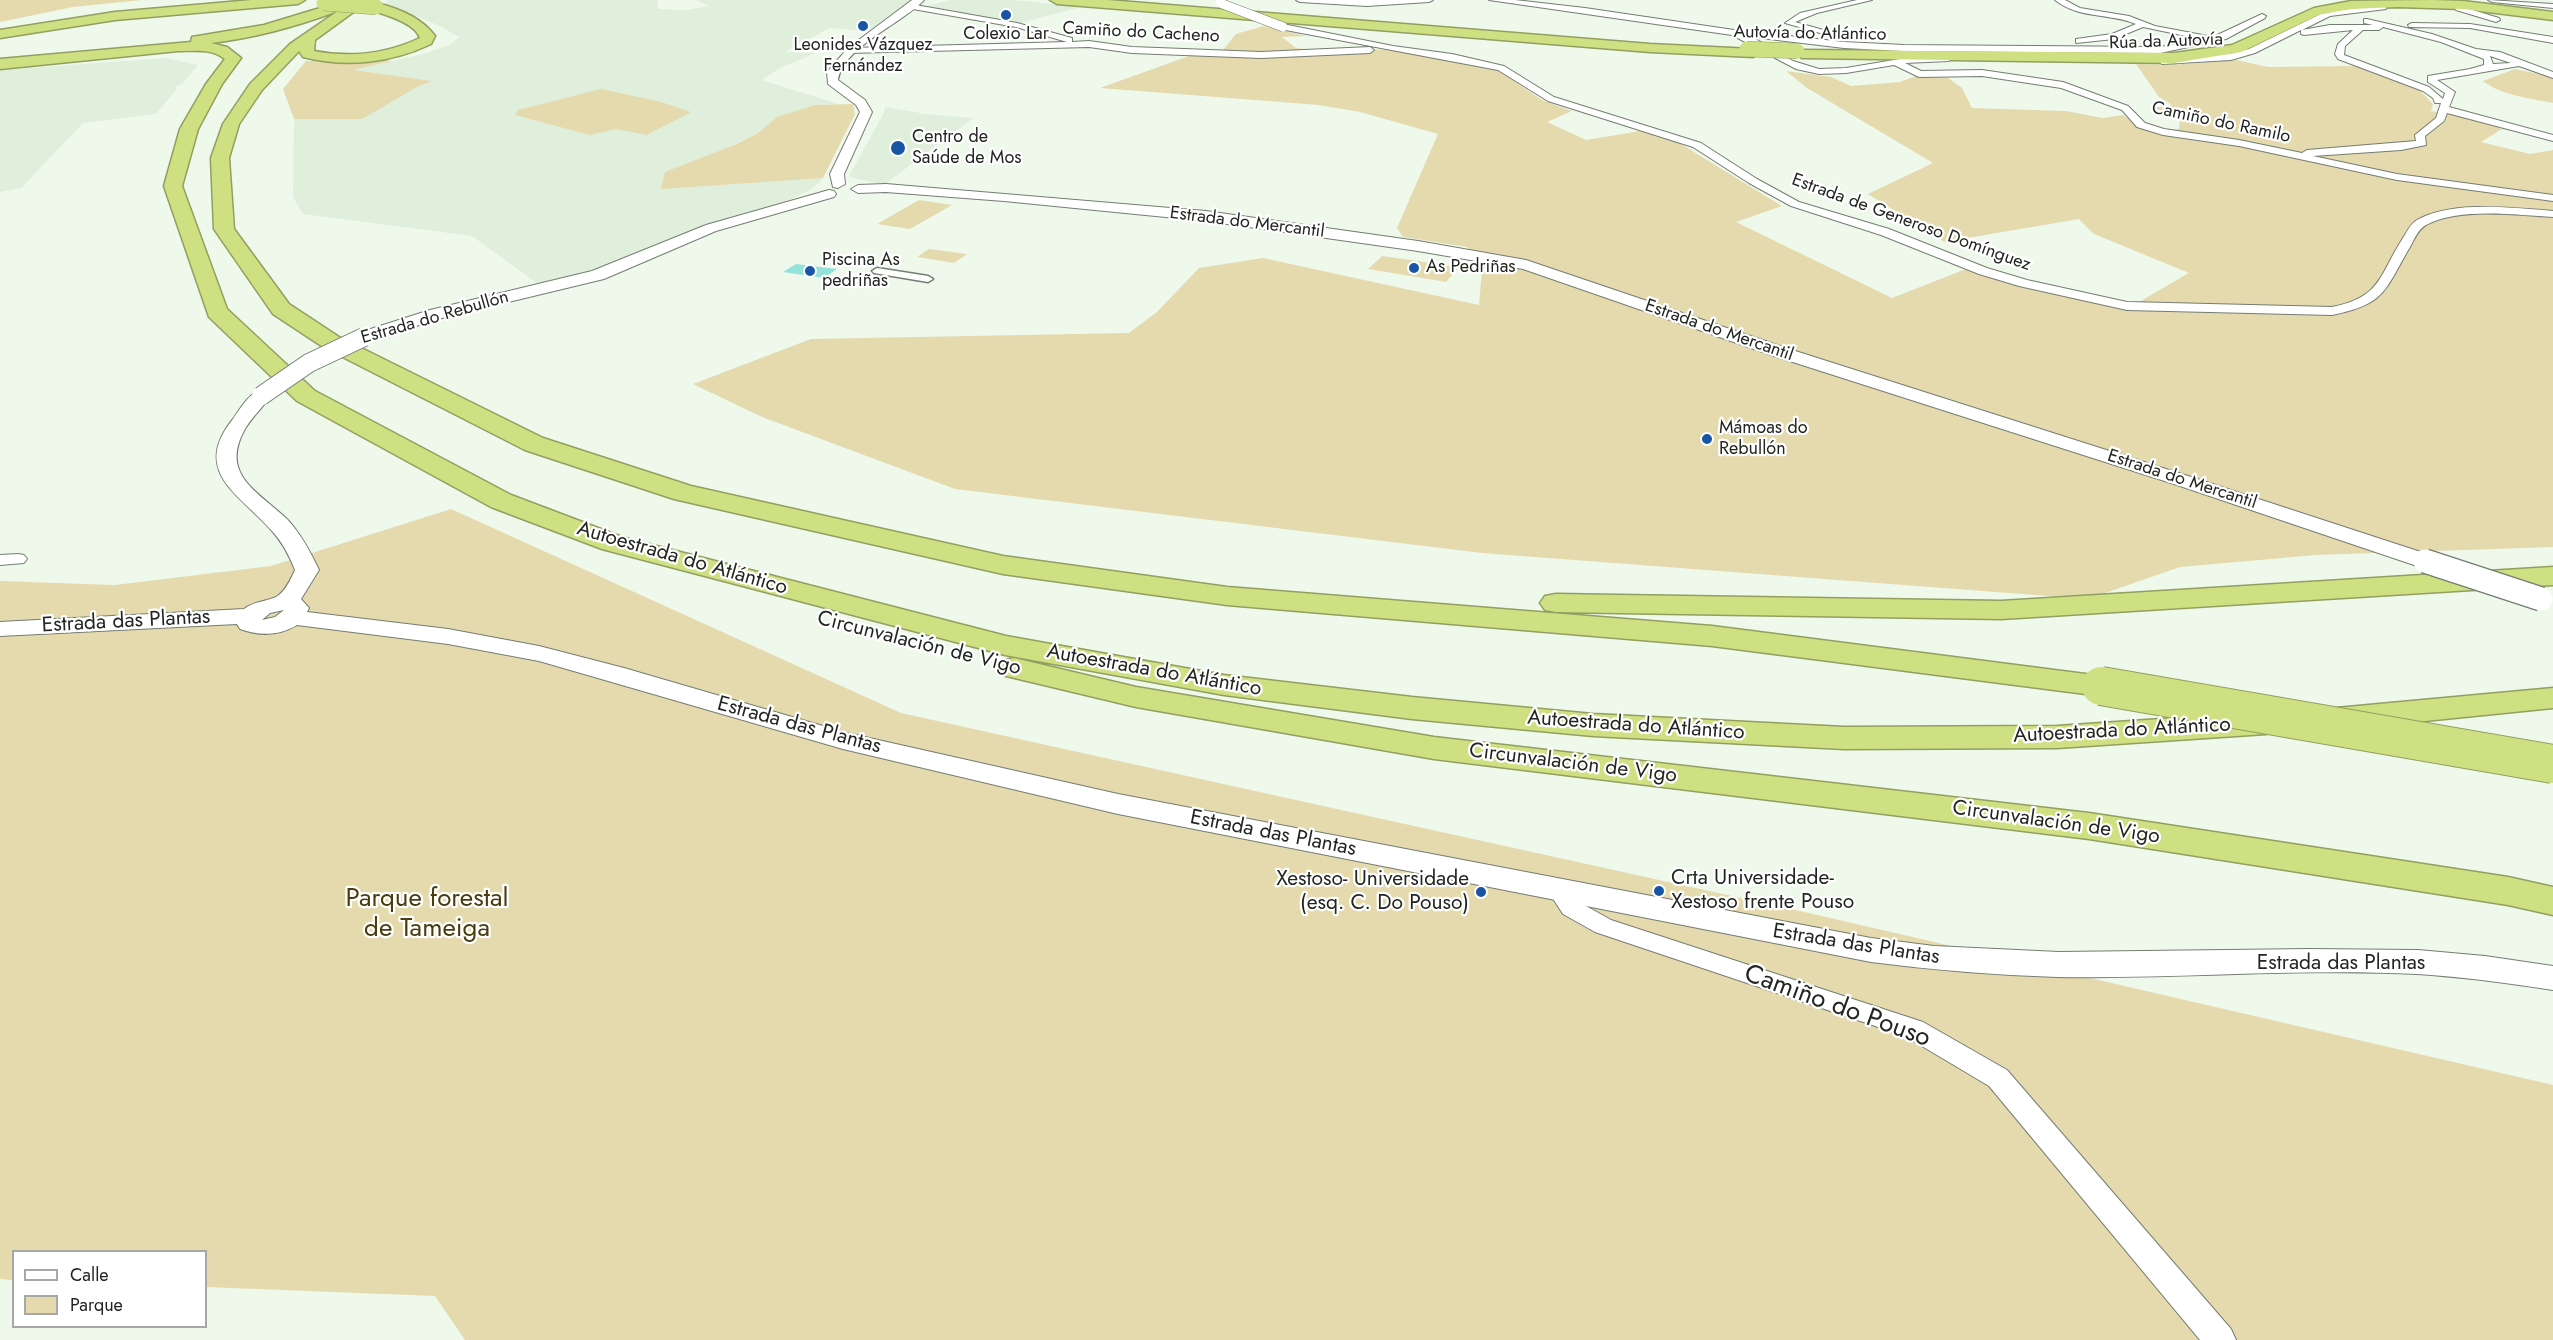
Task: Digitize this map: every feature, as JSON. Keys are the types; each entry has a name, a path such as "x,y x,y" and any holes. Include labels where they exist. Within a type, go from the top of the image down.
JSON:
{"highway":[{"path":"4,33 55,21 186,0"},
{"path":"55,21 158,8 255,0"},
{"path":"4,33 116,16 298,0"},
{"name":"Autovía do Atlántico","path":"1057,0 1650,48 1756,42"},
{"name":"Autovía do Atlántico","path":"1088,0 1666,45 1756,42 1800,53 2001,57 2165,58 2220,53 2248,45 2314,12 2351,5 2432,4 2553,16"},
{"path":"2262,16 2319,2 2356,0"},
{"name":"Autovía do Atlántico","path":"1800,53 2120,55 2198,51 2236,41 2307,7 2364,0"},
{"path":"2418,0 2482,4 2553,16"},
{"path":"218,6 334,2 370,4 393,13 423,30 428,36 426,41 396,52 347,58 308,54 305,48 308,39"},
{"path":"0,62 252,33 299,21 334,2"},
{"path":"226,102 268,56 334,2"},
{"path":"370,4 295,47 256,87 231,124 220,158 224,229 281,309 331,342 534,444 684,493 1003,565 1227,596 1712,636 2101,686 2553,764"},
{"name":"Autoestrada do Atlántico","path":"0,62 178,47 207,47 228,52 233,58 189,129 179,156 173,186 217,312 306,396 501,501 612,543 1005,645 1224,685 1412,708 1593,725 1844,738 2057,737 2368,716 2553,698"},
{"path":"2054,56 2133,62"},
{"path":"1970,59 2001,57"},
{"path":"183,214 194,157 203,140"},
{"name":"Circunvalación de Vigo","path":"612,543 692,580 806,615 1136,697 1434,748 2089,826 2508,891 2553,901"},
{"path":"1227,596 2001,610 2549,592"}],"street":[{"path":"1300,0 1367,4 1429,0"},
{"path":"1493,0 1584,10 1734,33 1756,42 1795,64 1819,72 1849,72 1915,60 2054,56 2081,50 2160,50 2184,47 2214,40 2262,16"},
{"path":"1511,0 1631,15 1715,29 1868,46"},
{"path":"1868,0 1807,13 1794,17 1789,23 1857,40 1868,46"},
{"path":"2059,0 2072,8 2136,19 2168,31 2214,40"},
{"path":"2492,0 2553,6"},
{"name":"Estrada de Generoso Domínguez","path":"1215,2 1283,27 1502,68 1551,99 1697,145 1753,181 1811,210 1895,235 1994,274 2127,306 2332,312 2358,307 2377,295 2419,224 2437,216 2478,212 2553,214"},
{"path":"842,189 837,174 866,112 861,103 837,86 831,76 835,66 851,51 917,5 970,19 1017,25 1089,44"},
{"name":"Rúa da Autovía","path":"2133,62 2230,57 2252,51 2328,14 2347,10 2397,6 2459,8 2553,16"},
{"name":"Rúa da Autovía","path":"2459,8 2544,35 2552,40"},
{"path":"1631,15 1756,42 1838,42"},
{"path":"2081,50 2075,42 2114,36 2145,24"},
{"path":"2293,30 2307,32 2364,24 2396,27 2488,58 2490,61 2486,67"},
{"path":"2364,24 2341,46 2343,49 2339,54 2341,57 2426,88 2434,93 2439,103 2445,107 2553,138"},
{"path":"2396,27 2420,24 2470,26 2552,40"},
{"path":"1756,42 1781,38 1868,46 2054,56"},
{"name":"Camiño do Cacheno","path":"851,51 1089,44 1132,50 1261,55 1393,49"},
{"path":"2469,50 2497,54 2553,75"},
{"path":"2292,154 2413,145 2422,142 2420,135 2440,119 2450,92 2431,78 2471,72 2486,67 2507,67 2519,63"},
{"name":"Camiño do Ramilo","path":"1899,64 1919,74 1982,73 2063,85 2119,105 2147,127 2292,154 2397,177 2553,198"},
{"name":"Estrada do Mercantil","path":"842,189 886,188 1206,216 1438,249 1526,265 1783,353 2181,480 2425,561 2549,592"},
{"name":"Estrada do Rebullón","path":"288,610 307,570 303,553 293,538 236,486 227,471 225,456 228,438 241,417 261,396 309,363 364,337 436,314 598,275 711,228 842,189"},
{"path":"877,271 928,279"},
{"path":"0,560 18,559"},
{"name":"Estrada das Plantas","path":"0,629 251,616 249,624 258,628 281,624 288,610 434,634 501,646 620,675 808,731 1118,804 1812,939 1937,959 2066,966 2372,961 2489,968 2553,978"},
{"name":"Camiño do Pouso","path":"1560,891 1571,908 1603,926 1914,1029 1998,1078 2220,1340"}],"shaded area":[{"path":"388,0 658,0 658,9 687,10 709,6 696,0 910,0 868,31 831,28 819,33 821,34 785,52 816,53 780,68 762,80 838,104 814,105 777,117 758,133 704,158 661,188 823,178 812,189 780,204 721,220 668,239 604,268 538,284 472,236 303,214 293,197 294,119 322,117 431,81 350,70 419,55 450,45 459,37 438,25 386,4"},
{"name":"Colexio Lar","path":"951,0 1015,0 1081,7 1016,24 927,6"},
{"path":"166,58 198,65 182,84 174,87 177,89 156,114 83,123 21,188 0,192 0,70"},
{"name":"Centro de Saúde de Mos","path":"885,107 926,114 973,118 885,184 852,178 849,176 884,113"}],"green space":[{"path":"0,0 142,0 73,7 0,22"},
{"path":"1264,26 1306,36 1282,37 1296,48 1348,54 1356,49 1394,50 1496,69 1542,100 1572,111 1547,122 1586,140 1640,131 1676,141 1782,206 1736,222 1892,298 1966,269 2026,287 2127,309 2189,273 2094,234 2079,219 1944,242 1868,194 1933,163 1807,88 1786,71 1831,77 1851,86 1900,82 1916,76 1948,78 1962,88 1972,108 2066,111 2103,118 2123,115 2143,125 2172,129 2179,129 2180,118 2153,108 2172,105 2159,97 2136,64 2171,65 2236,60 2268,67 2354,66 2417,88 2433,104 2431,111 2480,119 2502,129 2481,142 2530,154 2553,150 2553,547 2316,555 2180,567 2088,599 1482,553 955,489 762,417 693,384 811,339 1129,333 1157,312 1199,268 1263,258 1479,305 1482,269 1467,247 1403,237 1397,228 1438,134 1360,112 1319,105 1100,88 1189,56 1223,50 1236,34"},
{"path":"375,57 392,61 353,70 432,81 417,87 362,119 294,119 283,89 306,61 345,61"},
{"path":"2515,69 2553,77 2553,103 2508,93 2483,81"},
{"path":"601,89 661,102 691,112 647,135 616,129 590,135 515,115 518,110"},
{"path":"853,104 855,114 823,178 661,189 665,172 737,144 758,133 777,117 814,105"},
{"path":"919,200 952,205 910,229 877,224"},
{"path":"929,249 967,254 954,263 917,257"},
{"name":"As Pedriñas","path":"1382,256 1459,267 1446,282 1368,269"},
{"name":"Parque forestal de Tameiga","path":"451,509 901,713 1800,911 2553,1085 2553,1340 465,1340 435,1296 207,1287 207,1250 12,1250 12,1280 0,1279 0,581 115,585 271,566"}],"water":[{"name":"Piscina As pedriñas","path":"796,264 837,269 824,278 783,272"}],"place":[{"name":"Colexio Lar","path":"1006,15"},
{"name":"Leonides Vázquez Fernández","path":"863,26"},
{"name":"Centro de Saúde de Mos","path":"898,148"},
{"name":"As Pedriñas","path":"1414,268"},
{"name":"Piscina As pedriñas","path":"810,271"},
{"name":"Mámoas do Rebullón","path":"1707,439"},
{"name":"Crta Universidade- Xestoso frente Pouso","path":"1659,891"},
{"name":"Xestoso- Universidade (esq. C. Do Pouso)","path":"1481,892"}]}
